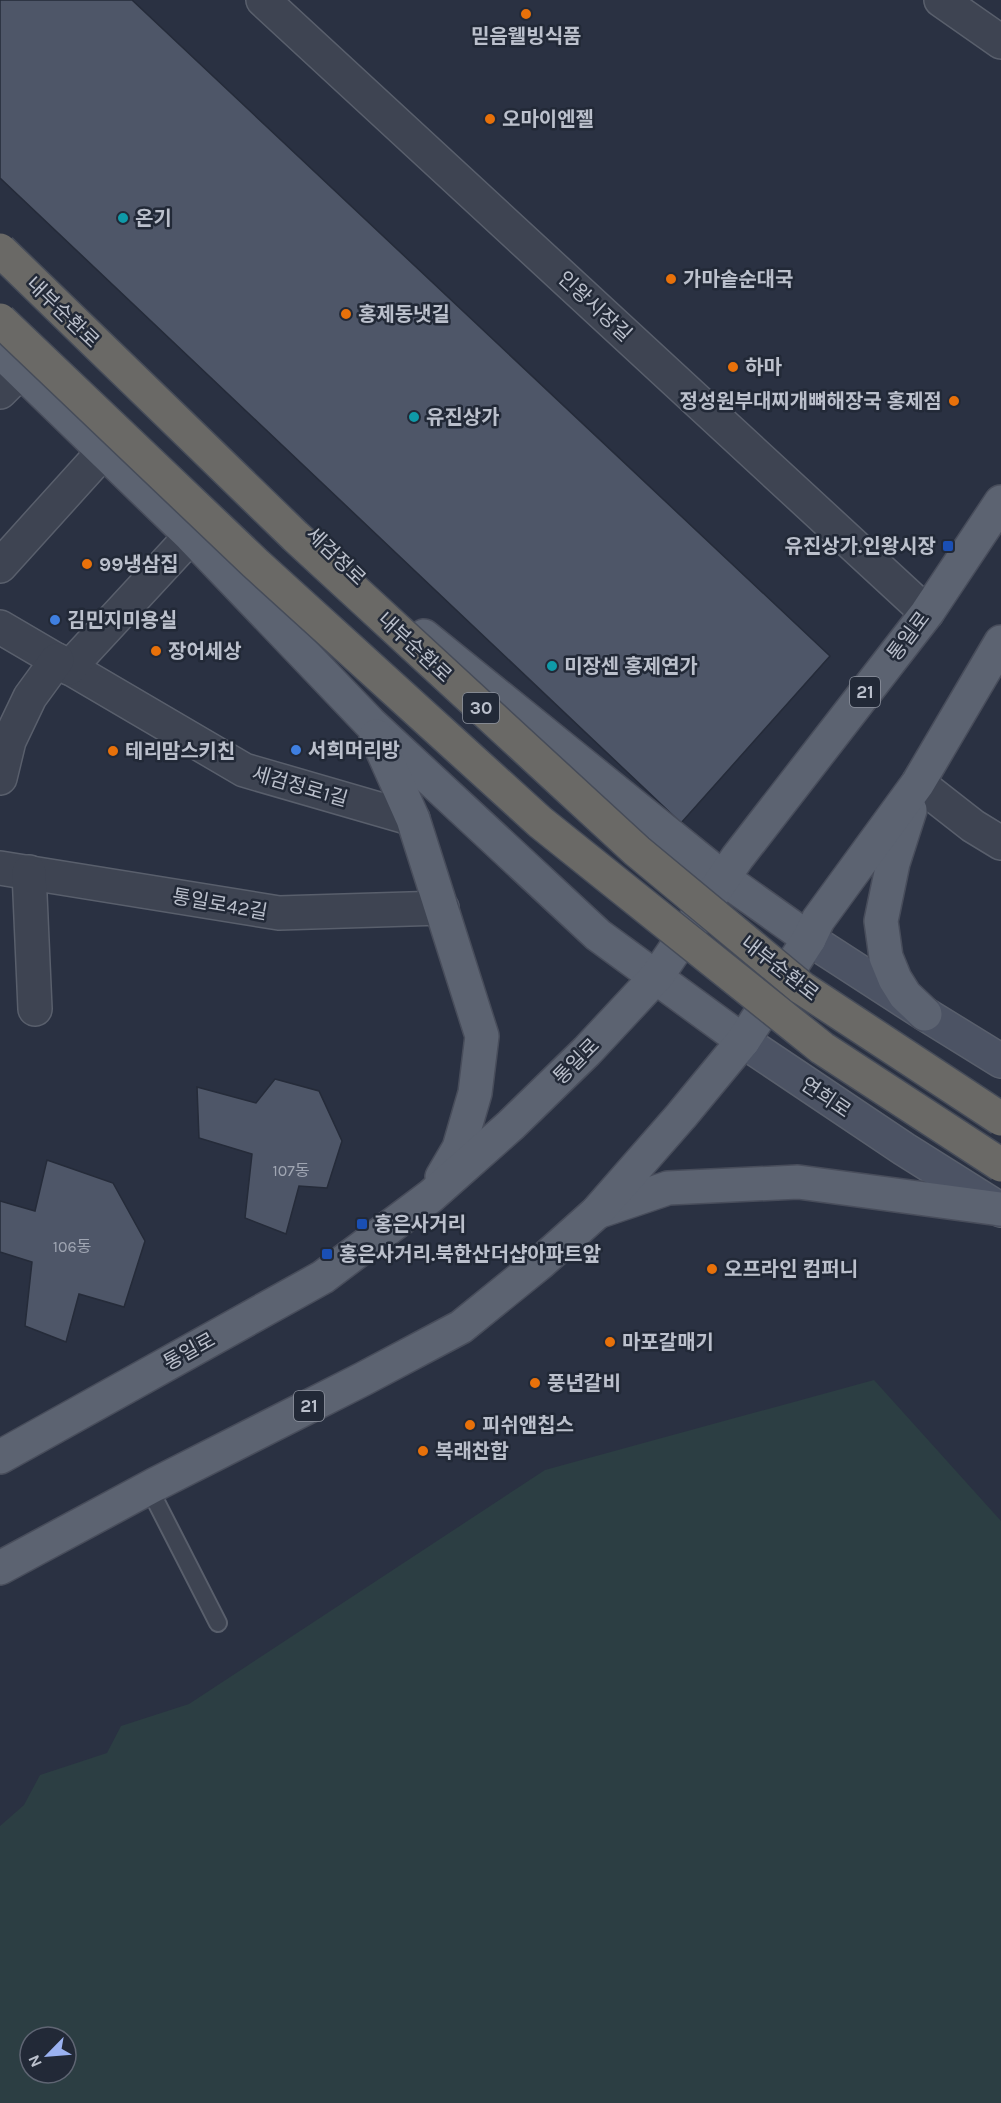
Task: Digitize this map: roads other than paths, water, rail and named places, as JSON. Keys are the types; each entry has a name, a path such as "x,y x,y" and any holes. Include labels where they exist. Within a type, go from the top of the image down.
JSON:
{"highway":[{"name":"내부순환로","path":"0,250 295,536 637,851 802,988 1001,1119"},
{"name":"내부순환로","path":"0,320 255,564 540,822 822,1048 1001,1165"}],"main road":[{"name":"세검정로","path":"0,232 394,612 723,878"},
{"path":"7,372 103,452 191,536 370,723 598,935 657,976"},
{"name":"통일로","path":"0,1457 322,1277 431,1196 511,1125 587,1051 657,976 723,878 927,613 1001,502"},
{"path":"743,1041 809,939 818,920 918,783 1001,642"},
{"path":"370,723 413,819 482,1036 475,1093 459,1148 431,1196"},
{"path":"918,783 893,863 881,921 886,957 895,979 905,995 925,1014"},
{"path":"723,878 809,939 1001,1061"},
{"name":"연희로","path":"657,976 743,1041 1000,1210"},
{"name":"21","path":"0,1568 149,1488 461,1327 540,1263 596,1213 743,1041"},
{"path":"596,1213 668,1188 798,1182 1000,1210"}],"street":[{"name":"인왕시장길","path":"263,0 927,613"},
{"path":"941,0 1001,42"},
{"path":"0,566 103,452"},
{"path":"0,778 9,741 26,706 63,664 191,536"},
{"name":"세검정로1길","path":"1,629 244,770 413,819"},
{"path":"918,783 973,826 1001,843"},
{"path":"15,870 35,1009"},
{"name":"통일로42길","path":"15,870 279,913 441,908"}],"lane":[{"path":"149,1488 218,1623"}],"place":[{"name":"믿음웰빙식품","path":"526,14"},
{"name":"오마이엔젤","path":"490,119"},
{"name":"온기","path":"123,218"},
{"name":"가마솥순대국","path":"671,279"},
{"name":"홍제동냇길","path":"346,314"},
{"name":"하마","path":"733,367"},
{"name":"정성원부대찌개뼈해장국 홍제점","path":"954,401"},
{"name":"유진상가","path":"414,417"},
{"name":"유진상가.인왕시장","path":"948,546"},
{"name":"99냉삼집","path":"87,564"},
{"name":"김민지미용실","path":"55,620"},
{"name":"장어세상","path":"156,651"},
{"name":"미장센 홍제연가","path":"552,666"},
{"name":"서희머리방","path":"296,750"},
{"name":"테리맘스키친","path":"113,751"},
{"name":"홍은사거리","path":"362,1224"},
{"name":"홍은사거리.북한산더샵아파트앞","path":"327,1254"},
{"name":"오프라인 컴퍼니","path":"712,1269"},
{"name":"마포갈매기","path":"610,1342"},
{"name":"풍년갈비","path":"535,1383"},
{"name":"피쉬앤칩스","path":"470,1425"},
{"name":"복래찬합","path":"423,1451"}]}
